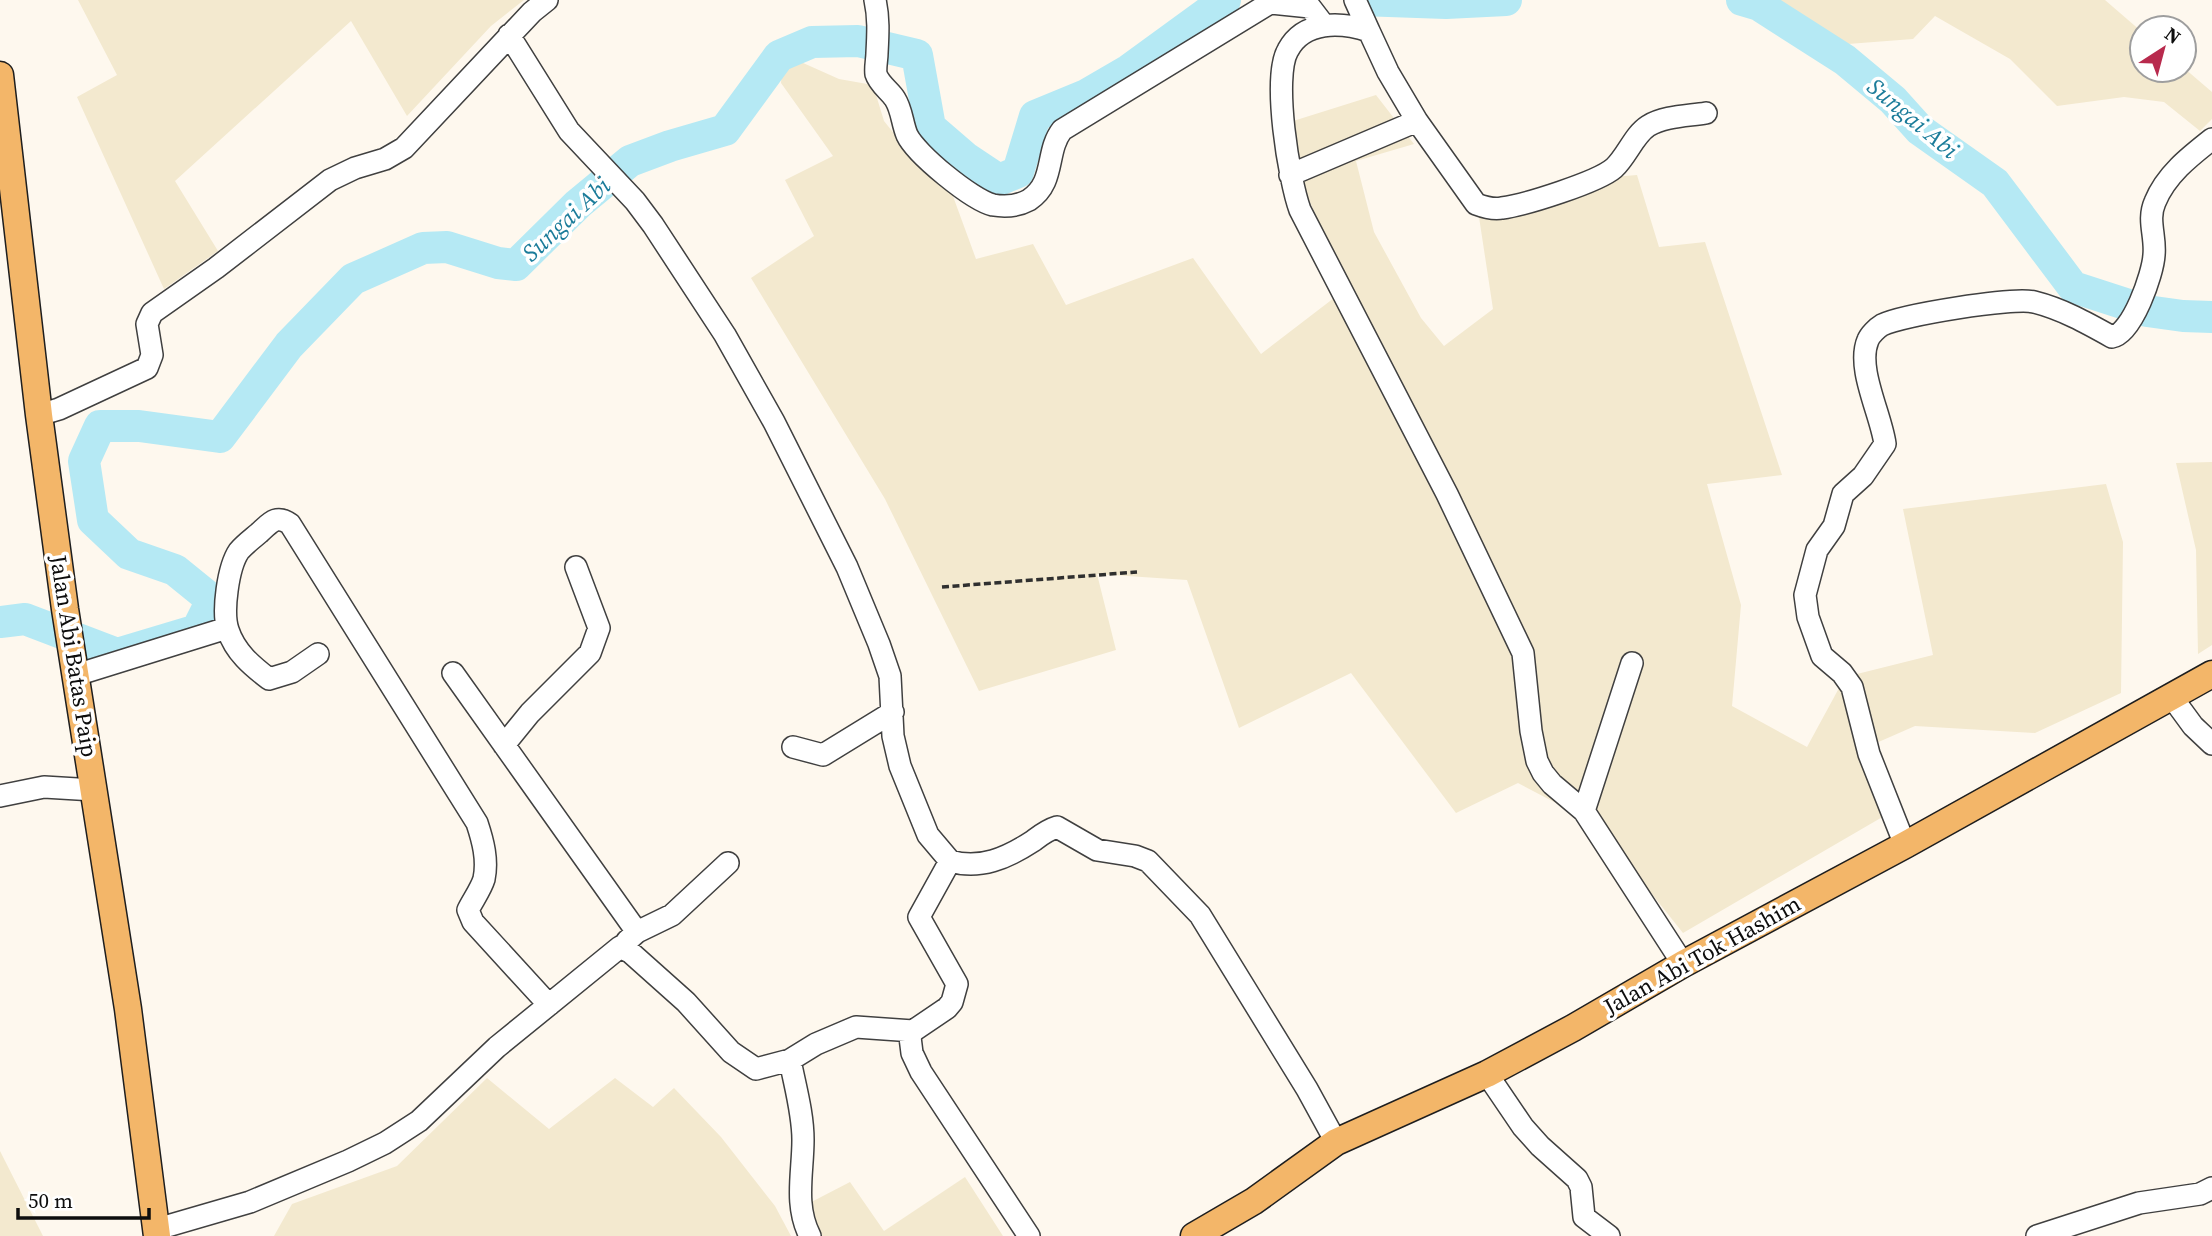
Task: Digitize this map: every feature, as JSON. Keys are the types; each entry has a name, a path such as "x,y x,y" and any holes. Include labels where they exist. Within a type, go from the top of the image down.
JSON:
{"main road":[{"name":"Jalan Abi Batas Paip","path":"0,75 39,415 69,628 127,996 157,1233"},
{"name":"Jalan Abi Tok Hashim","path":"1194,1236 1254,1200 1336,1142 1487,1074 2212,674"}],"street":[{"path":"39,415 59,409 147,368 152,355 147,324 152,313 216,268 330,180 355,168 384,159 404,148 509,35 547,0"},
{"path":"875,0 879,23 876,73 896,101 907,134 922,152 960,186 983,201 1007,206 1021,204 1042,186 1048,177 1058,136 1062,130 1270,3 1310,7 1324,24"},
{"path":"1356,1 1388,72 1417,121 1476,204 1501,209 1569,189 1606,174 1619,163 1645,127 1656,121 1706,113"},
{"path":"1369,31 1324,24 1304,34 1288,49 1284,63 1284,141 1300,209 1447,494 1523,653 1537,761 1552,784 1584,811 1683,964"},
{"path":"509,35 574,137 635,201 653,225 702,298 774,422 863,604 890,676 893,736 900,766 928,835 950,861 964,865 983,864 1005,856 1057,827 1097,850 1135,856 1148,861 1200,915 1307,1089 1336,1142"},
{"path":"1290,174 1417,121"},
{"path":"1905,845 1869,754 1852,687 1842,673 1822,656 1808,617 1805,595 1817,550 1834,526 1843,494 1863,476 1885,444 1864,367 1868,339 1879,326 1899,319 1982,305 2031,301 2082,320 2112,337 2123,332 2146,290 2154,255 2151,220 2156,199 2171,174 2212,139"},
{"path":"317,654 292,672 269,679 250,665 235,646 227,628 224,605 237,554 273,520 282,519 290,524 477,823 484,842 483,881 468,910 473,922 549,1005"},
{"path":"504,745 530,713 590,653 599,628 576,567"},
{"path":"75,667 227,628"},
{"path":"1584,811 1632,663"},
{"path":"453,673 638,932"},
{"path":"2171,696 2193,726 2212,744"},
{"path":"793,747 823,755 893,712"},
{"path":"0,796 44,787 94,790"},
{"path":"620,947 631,952 686,1002 731,1052 756,1069 790,1060 816,1044 856,1027 913,1031 947,1008 956,991 954,976 919,917 950,861"},
{"path":"157,1233 250,1202 348,1161 385,1143 419,1121 497,1047 638,932 672,915 728,863"},
{"path":"913,1031 910,1041 916,1064 1028,1236"},
{"path":"790,1060 803,1140 802,1220 810,1236"},
{"path":"1487,1074 1523,1128 1577,1178 1581,1187 1584,1217 1609,1236"},
{"path":"2038,1236 2139,1203 2200,1194 2212,1188"}],"path":[{"path":"943,587 1137,572"}],"shaded area":[{"path":"78,0 524,0 491,26 407,116 351,21 175,181 218,251 164,289 77,97 117,75"},
{"path":"1776,0 2105,0 2128,20 2128,84 2198,84 2198,80 2212,92 2212,119 2200,131 2164,102 2124,97 2057,106 2010,59 1935,16 1913,39 1848,44 1793,13"},
{"path":"783,54 839,79 873,85 884,121 912,156 950,188 976,259 1033,244 1066,305 1193,258 1261,354 1347,288 1291,158 1290,122 1376,95 1414,144 1356,161 1374,232 1421,318 1444,346 1493,309 1479,217 1547,198 1577,180 1637,175 1659,247 1705,242 1782,475 1707,484 1741,605 1732,706 1807,747 1845,677 1933,655 1903,509 2106,484 2123,542 2121,693 2035,733 1915,726 1858,751 1891,812 1683,933 1596,824 1518,783 1456,813 1351,673 1239,728 1187,580 1097,574 1116,650 979,691 885,499 751,278 814,236 785,180 833,156 781,83"},
{"path":"2212,462 2212,645 2198,654 2196,550 2176,463"},
{"path":"487,1078 549,1129 615,1078 653,1107 674,1088 721,1137 775,1206 791,1236 274,1236 292,1204 397,1166"},
{"path":"0,1151 43,1236 0,1236"},
{"path":"965,1177 1003,1236 808,1236 794,1211 850,1182 884,1231"}],"waterway":[{"name":"Sungai Abi","path":"0,622 25,619 117,654 197,630 212,600 175,570 129,554 93,520 84,461 100,426 139,426 220,437 289,345 353,279 423,248 447,247 498,263 516,265 578,204 630,161 725,130 779,56 812,42 858,41 917,55 930,127 966,158 999,180 1018,172 1035,116 1086,95 1129,70 1225,0"},
{"name":"Sungai Abi","path":"1360,0 1446,3 1506,0"},
{"name":"Sungai Abi","path":"1742,0 1759,5 1845,60 1893,100 1920,130 1995,183 2073,287 2147,311 2212,317"}]}
